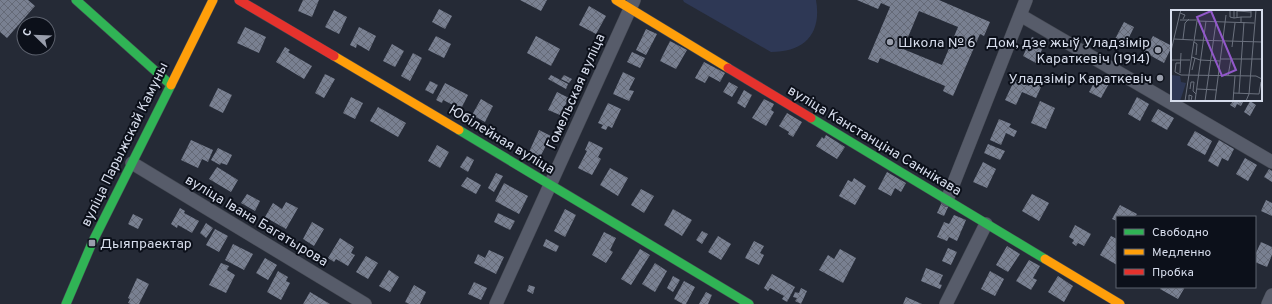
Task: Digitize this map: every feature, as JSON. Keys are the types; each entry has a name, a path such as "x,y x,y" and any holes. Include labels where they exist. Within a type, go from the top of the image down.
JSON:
{"street":[{"path":"76,0 171,85"},
{"name":"вуліца Парыжскай Камуны","path":"66,303 92,243 213,0"},
{"name":"Юбілейная вуліца","path":"239,0 551,184 749,304"},
{"name":"вуліца Канстанціна Саннікава","path":"616,0 632,4 986,224 1120,304"},
{"path":"947,200 1026,0"},
{"name":"Гомельская вуліца","path":"496,304 632,4"},
{"path":"1020,16 1272,162"},
{"name":"вуліца Івана Багатырова","path":"132,163 365,304"},
{"path":"946,304 986,224"},
{"path":"1268,304 1272,295"}],"shaded area":[{"path":"683,0 816,0 816,22 808,39 801,45 793,49 771,52 684,2"}],"building":[{"path":"0,0 28,0 35,6 26,16 16,16 16,28 7,38 0,32"},
{"path":"303,0 319,0 312,17 298,11"},
{"path":"520,0 547,0 541,11"},
{"name":"Школа № 6","path":"857,0 939,0 990,22 984,36 980,34 953,96 943,91 945,86 880,58 878,63 868,59 890,7 881,3 878,9","holes":["919,11 958,27 942,65 903,49"]},
{"path":"589,6 606,16 596,34 579,25"},
{"path":"439,9 452,16 445,29 432,22"},
{"path":"334,10 347,17 339,34 325,27"},
{"path":"1124,22 1134,27 1126,44 1115,39"},
{"path":"245,27 266,37 259,53 237,43"},
{"path":"359,27 376,36 369,51 357,44 356,48 350,45"},
{"path":"646,29 657,34 646,55 636,50"},
{"path":"436,36 451,44 444,58 428,50"},
{"path":"536,36 560,49 551,66 527,53"},
{"name":"Дом, дзе жыў Уладзімір Караткевіч (1914)","path":"1153,36 1171,45 1164,63 1144,52"},
{"path":"1032,37 1045,43 1036,63 1023,56"},
{"path":"670,41 687,50 676,69 660,61"},
{"path":"392,44 404,51 395,67 383,61"},
{"path":"285,47 290,50 288,52 312,66 304,79 276,62"},
{"path":"632,52 645,58 640,68 627,62"},
{"path":"413,53 422,58 410,81 401,76"},
{"path":"704,62 725,73 720,82 709,76 705,83 695,78"},
{"path":"623,72 635,78 629,90 634,91 629,101 613,94"},
{"path":"325,74 335,79 324,98 315,93"},
{"path":"1099,74 1111,80 1101,98 1089,92"},
{"path":"551,75 568,84 566,89 548,79"},
{"path":"564,75 572,79 569,83 561,79"},
{"path":"1015,79 1029,86 1031,80 1042,85 1036,98 1022,92 1016,105 1005,100"},
{"path":"430,81 438,85 433,94 425,90"},
{"path":"729,82 738,87 732,97 723,92"},
{"path":"445,83 468,95 461,109 443,100 442,103 436,100"},
{"path":"218,88 232,95 223,113 209,106"},
{"path":"744,90 752,95 745,108 737,103"},
{"path":"557,92 569,98 560,115 548,110"},
{"path":"351,97 363,103 355,119 343,113"},
{"path":"1137,97 1149,104 1140,121 1128,114"},
{"path":"481,99 493,106 485,122 472,115"},
{"path":"764,99 774,104 771,110 774,112 766,126 752,118"},
{"path":"1040,101 1055,108 1046,129 1031,123"},
{"path":"1233,101 1244,101 1241,106 1237,104 1235,108 1230,105"},
{"path":"1250,101 1256,105 1250,116 1244,112"},
{"path":"608,103 621,109 612,128 608,126 606,130 601,128 603,125 598,123"},
{"path":"378,107 406,123 398,137 370,121"},
{"path":"1158,109 1174,118 1167,130 1151,121"},
{"path":"787,113 802,122 793,137 788,134 789,132 779,126"},
{"path":"999,119 1011,124 1009,127 1017,131 1014,137 1006,133 1001,145 990,140"},
{"path":"539,130 553,137 551,141 549,140 540,157 529,152"},
{"path":"1195,131 1212,141 1205,155 1187,145"},
{"path":"826,135 845,147 837,159 816,146 822,137 824,139"},
{"path":"191,140 213,150 208,162 202,159 198,168 181,160"},
{"path":"1219,140 1234,149 1228,161 1222,158 1218,167 1208,161"},
{"path":"589,141 603,148 598,157 601,159 592,175 578,168 587,151 585,150"},
{"path":"988,144 1005,151 1000,160 984,153"},
{"path":"437,145 449,152 440,168 428,161"},
{"path":"218,148 232,155 227,165 221,163 220,165 211,160"},
{"path":"467,156 474,160 468,172 460,167"},
{"path":"1245,158 1257,165 1248,181 1236,174"},
{"path":"983,162 996,169 987,188 973,182"},
{"path":"217,167 238,180 231,192 209,179"},
{"path":"610,168 628,178 618,196 600,185"},
{"path":"1269,169 1272,171 1272,182 1264,177"},
{"path":"887,172 906,183 901,192 895,188 891,196 878,189"},
{"path":"496,173 503,176 494,192 488,188"},
{"path":"467,177 481,185 476,194 461,186"},
{"path":"854,178 866,186 855,205 839,196 848,180 852,182"},
{"path":"504,183 528,196 519,214 495,201"},
{"path":"641,189 654,196 644,213 631,205"},
{"path":"247,194 260,201 255,211 241,203"},
{"path":"1032,194 1049,203 1039,221 1022,211"},
{"path":"1266,200 1272,203 1272,216 1261,211"},
{"path":"286,202 298,208 286,229 265,217 273,203 282,209"},
{"path":"942,202 949,205 944,216 937,213"},
{"path":"1120,205 1137,214 1136,216 1116,216 1116,221 1112,219"},
{"path":"180,208 185,211 184,213 199,221 192,233 178,225 177,228 171,224"},
{"path":"565,209 576,215 565,237 554,231"},
{"path":"673,209 692,220 682,236 664,225"},
{"path":"498,213 515,221 510,230 494,222"},
{"path":"133,214 143,219 138,229 128,224"},
{"path":"954,215 966,220 957,241 949,237 947,241 937,237 944,222 949,224"},
{"path":"312,222 324,229 314,246 303,239"},
{"path":"206,223 213,228 206,238 200,233"},
{"path":"1075,225 1091,234 1084,246 1078,243 1076,246 1072,243 1074,240 1069,237"},
{"path":"215,229 228,236 219,252 206,245"},
{"path":"702,231 708,234 702,244 696,240"},
{"path":"604,232 616,238 610,250 613,252 606,263 592,255"},
{"path":"718,236 731,244 721,260 708,252"},
{"path":"1111,236 1116,238 1116,264 1100,255"},
{"path":"340,238 354,247 351,253 355,255 348,266 336,259 334,262 328,258"},
{"path":"546,239 559,246 556,252 543,246"},
{"path":"754,241 764,246 760,253 764,255 759,265 745,258"},
{"path":"1261,242 1272,247 1272,255 1267,267 1256,262 1256,253"},
{"path":"233,244 253,254 244,270 225,260"},
{"path":"1007,246 1020,254 1008,272 996,265"},
{"path":"948,248 957,252 951,265 942,261"},
{"path":"640,249 650,255 631,285 621,279"},
{"path":"840,249 856,258 843,283 819,270 828,255 834,259"},
{"path":"489,250 504,257 496,274 474,263 478,254 485,258"},
{"path":"366,256 378,263 368,279 356,272"},
{"path":"265,258 277,265 268,280 256,273"},
{"path":"1029,260 1040,266 1033,278 1037,280 1031,290 1016,281"},
{"path":"221,263 229,266 227,270 235,275 226,293 209,285"},
{"path":"655,263 667,271 655,292 642,284"},
{"path":"926,268 943,275 939,284 942,285 940,289 921,281"},
{"path":"389,270 399,277 390,292 379,286"},
{"path":"278,271 288,277 286,281 290,283 281,300 267,292"},
{"path":"990,271 1004,279 995,296 981,289"},
{"path":"772,274 795,287 787,302 782,299 784,296 770,288 768,291 764,288"},
{"path":"673,276 680,280 673,292 667,288"},
{"path":"1058,276 1073,286 1064,302 1048,292"},
{"path":"137,278 149,284 139,304 131,304 128,303 130,299 128,298"},
{"path":"684,281 695,287 686,304 674,299"},
{"path":"474,282 487,288 481,300 468,294"},
{"path":"414,285 426,292 420,304 409,304 405,302"},
{"path":"529,285 535,287 533,294 527,291"},
{"path":"801,288 807,291 801,304 795,301 797,298 793,297 795,292 799,293"},
{"path":"1160,288 1184,288 1178,299"},
{"path":"310,292 330,304 303,304"},
{"path":"706,292 712,295 708,304 699,304"},
{"path":"906,297 922,304 903,304"}],"traffic: fast":[{"path":"66,304 92,243 171,85 76,0"},
{"path":"811,118 1045,259"},
{"path":"459,130 749,304"}],"traffic: slow":[{"path":"171,85 213,0"},
{"path":"616,0 728,68"},
{"path":"334,56 459,130"},
{"path":"1045,259 1120,304"}],"traffic: jam":[{"path":"239,0 334,56"},
{"path":"728,68 811,118"}],"place":[{"name":"Школа № 6","path":"890,42"},
{"name":"Дом, дзе жыў Уладзімір Караткевіч (1914)","path":"1158,50"},
{"name":"Уладзімір Караткевіч","path":"1160,78"},
{"name":"Дыяпраектар","path":"92,243"}]}
